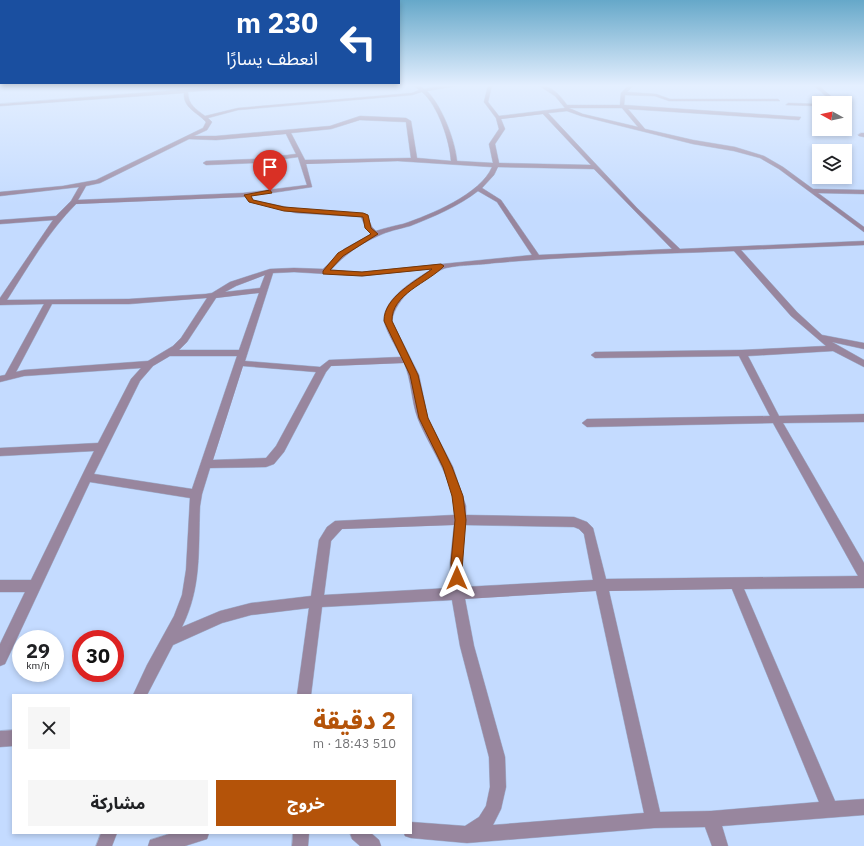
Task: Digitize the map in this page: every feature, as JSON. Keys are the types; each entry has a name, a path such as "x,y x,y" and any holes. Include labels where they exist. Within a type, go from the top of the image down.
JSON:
{"street":[{"path":"0,194 83,186 98,182 186,138 209,124"},
{"path":"186,138 216,138 288,132 336,124"},
{"path":"409,124 414,159"},
{"path":"443,124 454,151 454,163"},
{"path":"325,272 340,254 375,234 418,221 457,202 478,188 492,174 496,165 491,146 502,129 500,124"},
{"path":"555,124 594,167 678,251"},
{"path":"620,124 693,142 735,149 762,157 781,168 864,230"},
{"path":"638,124 643,130"},
{"path":"74,202 247,195 310,186 303,162 288,132"},
{"path":"206,164 254,161 299,155"},
{"path":"303,162 414,159 496,165 594,167"},
{"path":"1,303 58,218 74,202 83,186"},
{"path":"478,188 499,201 537,257"},
{"path":"811,191 864,192"},
{"path":"247,195 251,201 284,209 364,215 368,228 375,234"},
{"path":"0,222 58,218"},
{"path":"0,659 86,477 130,389 150,364 168,354 184,340 213,296 233,284 270,271 294,270 362,274 537,257 864,243"},
{"path":"736,249 816,335 833,348 863,364"},
{"path":"441,266 397,298 388,313 391,329 414,375 423,418 448,467 458,496 460,520 456,563 457,593 467,646 497,758 498,787 493,810 485,823 467,835"},
{"path":"140,694 182,612 188,595 193,564 193,507 196,494 270,271"},
{"path":"1,303 50,301 109,302 213,296 263,290"},
{"path":"4,377 50,301"},
{"path":"816,335 864,346"},
{"path":"844,342 864,343"},
{"path":"596,355 742,352 833,348"},
{"path":"742,352 776,419 864,575"},
{"path":"168,354 242,353"},
{"path":"205,464 258,464 270,461 280,449 322,370 328,363 406,360"},
{"path":"239,363 322,370"},
{"path":"4,377 24,373 150,364"},
{"path":"587,423 864,418"},
{"path":"0,452 101,447"},
{"path":"86,477 196,494"},
{"path":"304,694 318,602 325,540 331,531 339,524 460,520 574,522 583,525 589,532 654,820"},
{"path":"167,641 220,618 251,609 318,602 601,585 864,582"},
{"path":"736,584 830,809"},
{"path":"0,586 35,586"},
{"path":"0,739 12,738"},
{"path":"412,830 467,835 654,820 711,818 830,809 864,808"},
{"path":"711,818 720,846"},
{"path":"104,846 109,834"},
{"path":"156,846 198,834"},
{"path":"300,846 301,834"},
{"path":"359,834 374,846"}],"route":[{"path":"270,191 247,195 248,199 284,209 304,212 364,215 368,228 375,234 340,254 325,272 362,274 441,266 397,298 392,304 388,313 388,321 414,375 423,418 448,467 458,496 460,520 456,563 457,578"}]}
